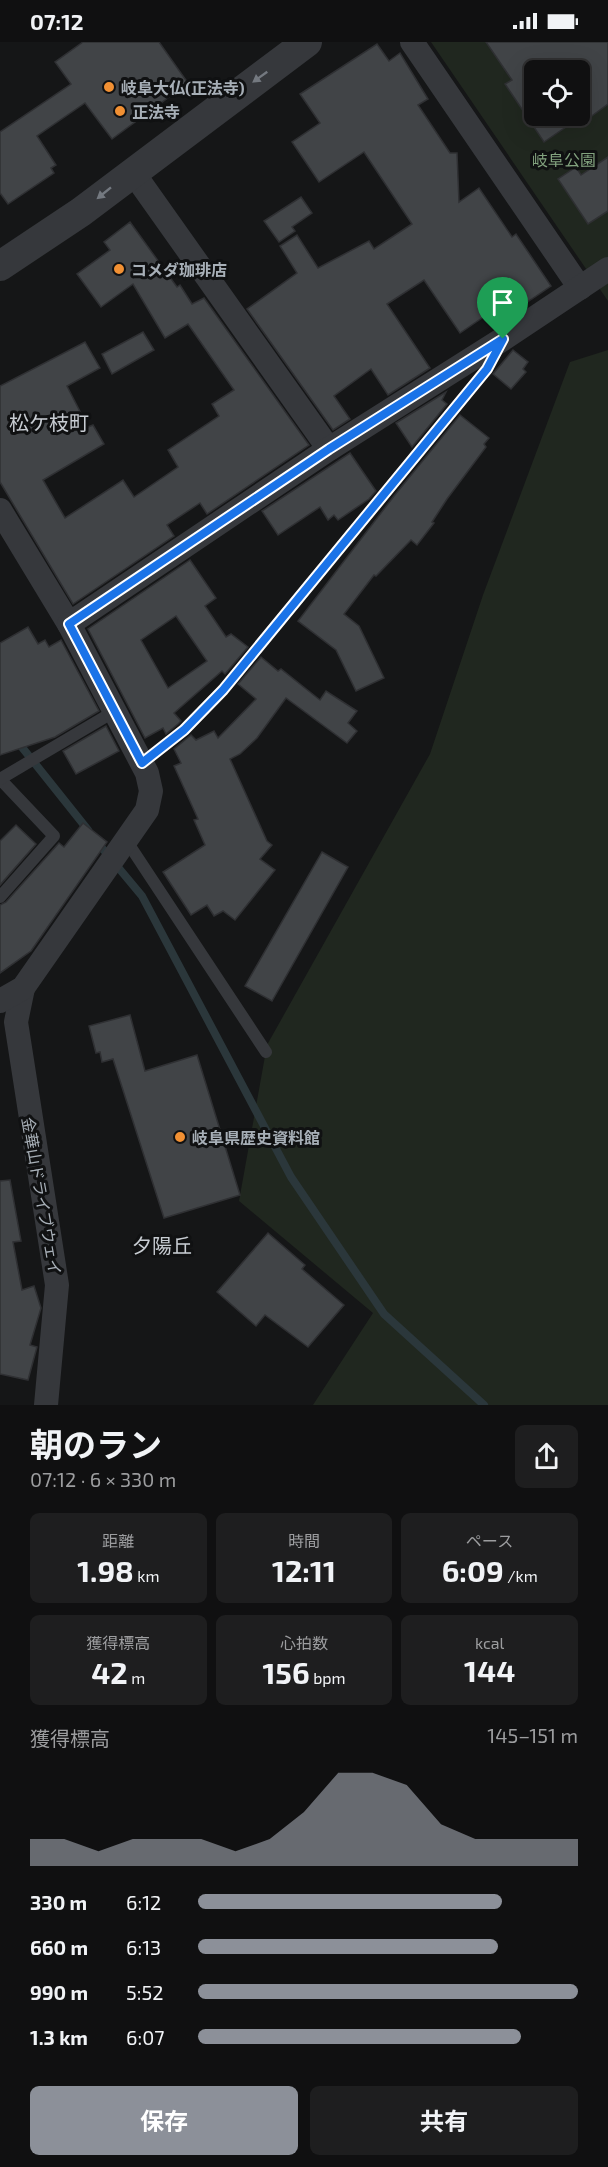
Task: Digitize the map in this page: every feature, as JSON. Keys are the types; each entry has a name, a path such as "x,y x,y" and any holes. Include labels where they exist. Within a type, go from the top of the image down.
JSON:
{"street":[{"path":"0,266 81,212 132,171 307,42"},
{"path":"412,42 580,288"},
{"path":"132,171 329,449"},
{"path":"69,624 329,449 503,339 608,269"},
{"path":"0,510 69,624 142,763 151,791 147,810 23,988 0,1001"},
{"name":"金華山ドライブウェイ","path":"23,988 16,1022 57,1285 46,1405"}],"lane":[{"path":"142,763 184,730 223,690 487,369 503,339"},
{"path":"0,897 54,836 0,779 115,711"},
{"path":"126,840 266,1052"}],"green space":[{"name":"岐阜公園","path":"431,42 608,42 608,301"},
{"path":"608,350 608,1405 313,1405 373,1313 239,1201 267,1045 430,754 483,595 570,362"}],"building":[{"name":"正法寺","path":"83,42 159,42 188,83 112,139 85,103 37,136 56,165 51,168 54,173 8,204 0,193 0,132 71,84 55,62"},
{"path":"486,42 608,42 608,104 590,117 590,60 524,60 524,112 505,84 512,80"},
{"path":"377,44 389,61 400,53 428,99 418,105 450,153 457,153 459,202 479,188 512,237 516,234 551,286 511,313 504,303 460,333 424,280 387,304 430,368 388,395 371,369 334,396 350,419 333,430 247,309 297,273 280,246 297,235 318,268 369,241 374,249 412,224 364,152 319,182 292,142 320,123 300,94"},
{"path":"533,126 567,126 544,142"},
{"path":"608,157 608,211 588,224 558,179 576,167 581,175"},
{"path":"301,197 312,213 292,227 295,231 279,242 264,221"},
{"path":"130,222 177,287 180,285 192,304 204,298 309,445 207,514 200,503 167,525 174,536 73,604 0,482 0,386 85,342 100,368 67,386 88,427 93,425 104,444 43,480 65,518 123,480 134,497 178,467 168,450 219,416 212,404 234,390 188,324 165,338 133,284 101,307 77,274 110,250 104,242"},
{"path":"143,332 154,350 112,374 102,354"},
{"path":"513,350 528,362 523,369 526,372 511,389 493,374"},
{"path":"446,392 442,400 447,404 412,447 396,423"},
{"path":"460,415 489,438 484,444 486,447 447,499 432,522 434,523 417,545 411,540 376,576 374,575 344,614 359,626 384,678 356,691 336,650 298,621 394,496"},
{"path":"350,453 376,491 369,499 338,520 334,515 328,520 320,507 278,535 262,511"},
{"path":"190,560 216,598 205,606 226,637 231,634 248,647 225,674 222,671 174,713 181,721 178,724 166,734 163,728 145,738 88,629","holes":["176,616 207,661 168,688 141,640"]},
{"path":"28,627 38,644 45,640 49,647 61,640 99,711 55,737 0,755 0,643"},
{"path":"261,657 278,671 281,669 320,700 326,691 357,711 348,723 357,731 347,743 286,698 257,738 240,754 230,759 267,841 272,845 260,859 275,870 235,920 223,911 214,916 207,905 191,915 163,872 205,845 194,820 198,819 174,766 181,763 174,749 191,735 196,740 214,731 218,738 256,699 238,684"},
{"path":"106,726 119,751 76,774 63,751"},
{"path":"83,823 107,842 31,951 0,973 0,905 6,902 59,843 64,847"},
{"path":"16,825 36,844 0,885 0,841"},
{"path":"322,852 348,867 272,1001 245,986"},
{"name":"岐阜県歴史資料館","path":"130,1015 145,1071 197,1055 240,1195 164,1218 113,1059 102,1062 100,1052 96,1053 89,1026"},
{"path":"10,1180 21,1241 13,1242 22,1290 34,1286 41,1308 30,1345 37,1347 28,1380 0,1374 0,1181"},
{"path":"268,1233 305,1265 302,1269 344,1305 308,1347 265,1315 256,1326 217,1292"}],"waterway":[{"path":"17,741 88,830"},
{"path":"97,842 142,896 291,1177 384,1314 484,1405"}],"place":[{"name":"岐阜大仏(正法寺)","path":"109,87"},
{"name":"正法寺","path":"120,111"},
{"name":"コメダ珈琲店","path":"119,269"},
{"name":"岐阜県歴史資料館","path":"180,1137"}],"district":[{"name":"松ケ枝町","path":"49,422"},
{"name":"夕陽丘","path":"162,1245"}],"route":[{"path":"503,339 487,369 223,690 184,730 142,763 69,624 329,449 503,339"}]}
